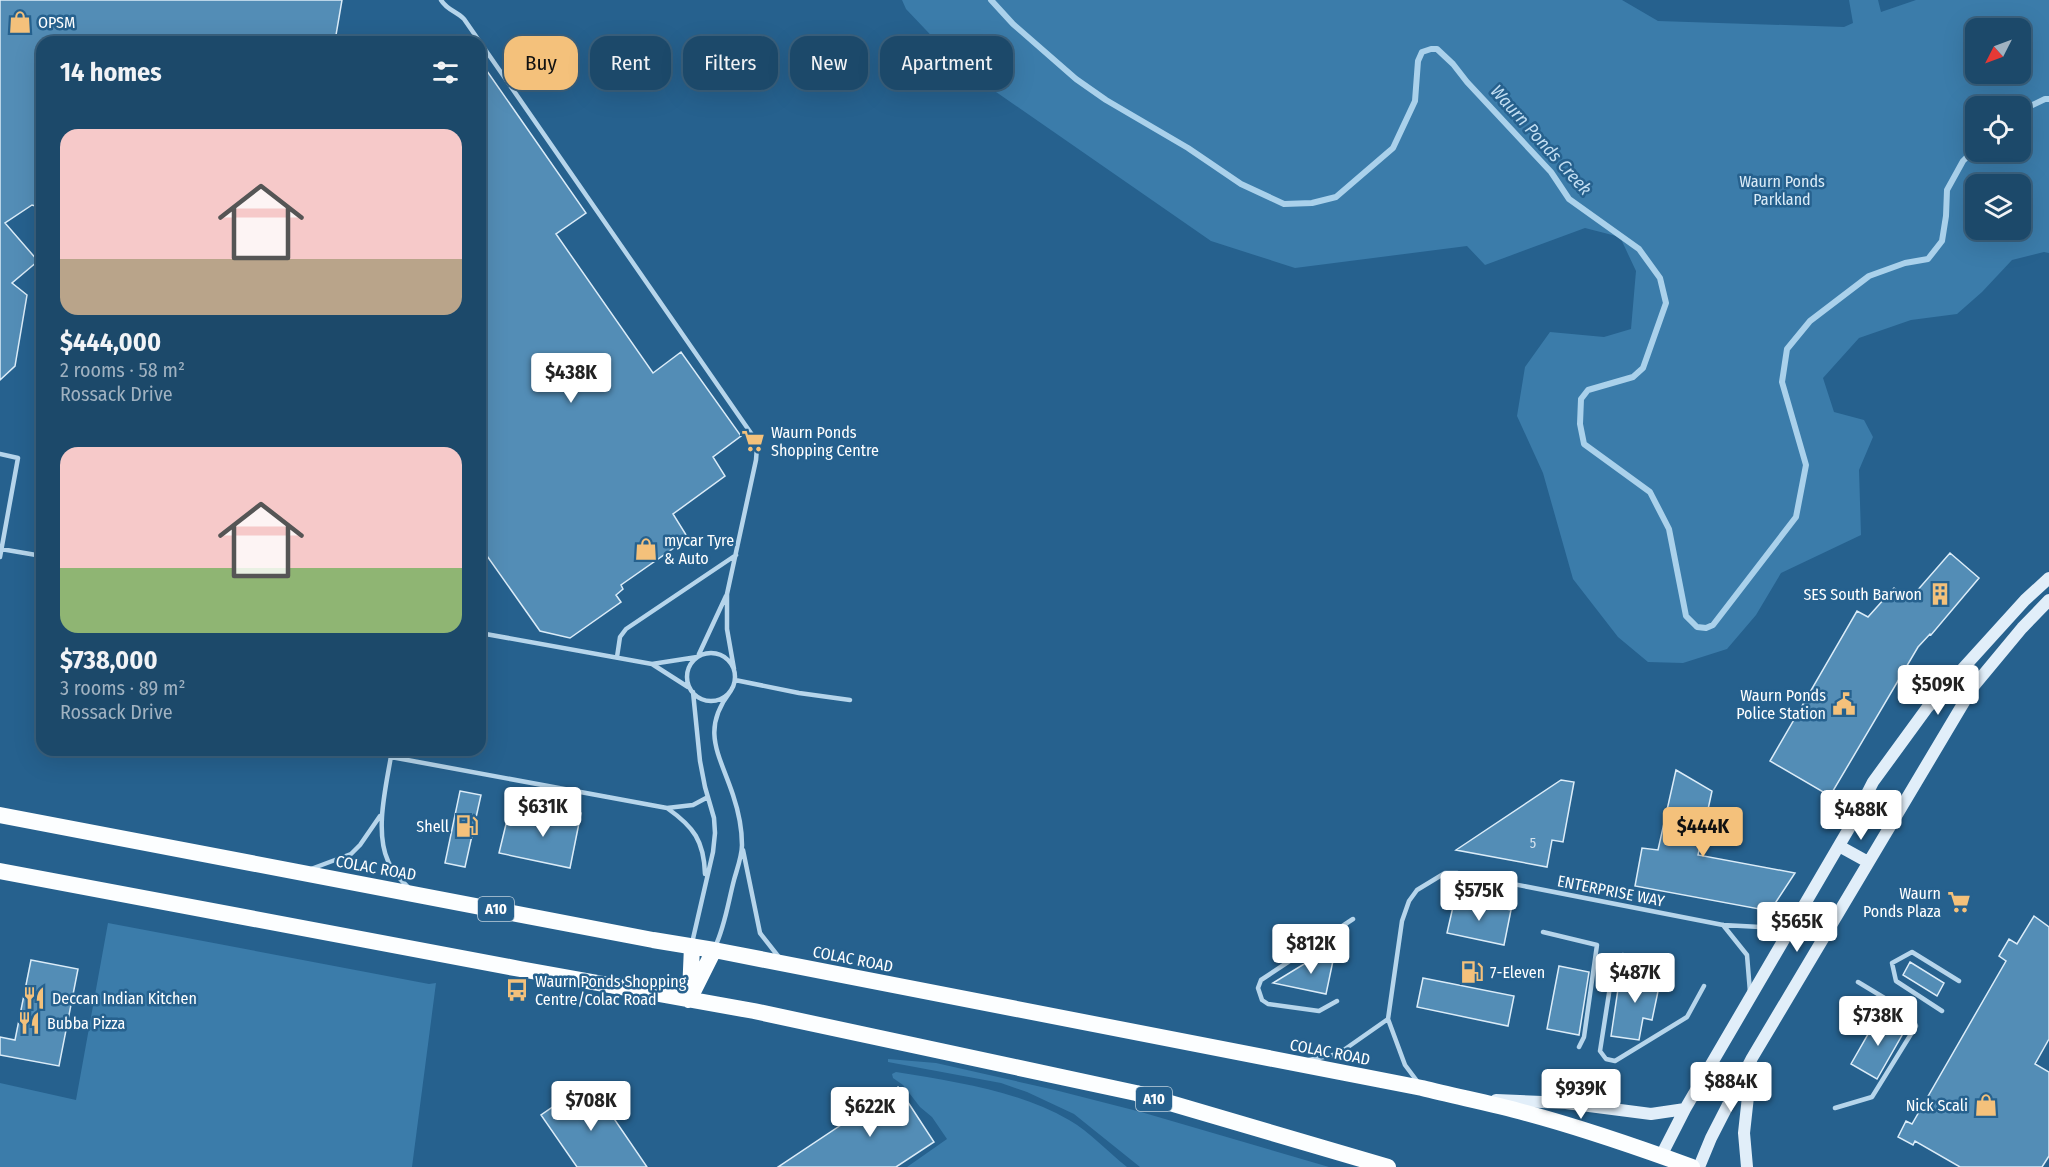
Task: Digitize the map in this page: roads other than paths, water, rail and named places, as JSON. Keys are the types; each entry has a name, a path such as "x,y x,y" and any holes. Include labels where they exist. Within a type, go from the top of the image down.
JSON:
{"highway":[{"name":"COLAC ROAD","path":"0,814 1422,1088 1474,1099 1571,1126 1658,1161 1692,1167"},
{"name":"A10","path":"0,871 765,1013 1136,1094 1388,1167"},
{"path":"689,1000 692,946"},
{"path":"689,1000 714,950"}],"main road":[{"path":"1658,1161 1685,1109 1796,921 1873,782 1927,708 2025,600 2049,578"},
{"path":"1699,1167 1711,1138 1752,1058 1973,687 2022,628 2049,600"},
{"path":"1839,846 1868,862"},
{"path":"1747,1167 1744,1133 1752,1058"},
{"path":"1474,1099 1566,1103 1651,1114 1685,1109"}],"lane":[{"path":"441,0 448,9 460,14 476,36"},
{"path":"486,51 753,435 757,445 756,460 727,594 697,657 690,663 687,672 700,761 714,818 715,833 713,852 704,883 692,946"},
{"path":"0,454 18,458 0,557"},
{"path":"1,549 36,555"},
{"path":"617,657 620,639 626,629 736,555"},
{"path":"727,594 727,634 735,680 717,712 714,738 734,796 760,933 784,964"},
{"path":"486,634 652,664 697,657 706,653 720,654 727,658 734,669"},
{"path":"652,664 700,698 709,701 723,698 730,692"},
{"path":"735,680 799,693 850,700"},
{"path":"414,893 396,874 387,860 381,815 391,757 667,808 693,805 708,797"},
{"path":"667,808 685,822 698,837 702,852 704,883"},
{"path":"300,873 351,854 381,815"},
{"path":"714,950 723,925 742,847"},
{"name":"ENTERPRISE WAY","path":"1422,1088 1405,1065 1388,1019 1402,921 1409,902 1417,890 1445,873 1457,873 1723,925 1779,928 1796,921"},
{"path":"1338,1001 1319,1011 1268,1004 1262,1000 1258,988 1261,980 1353,919"},
{"path":"1723,925 1747,955 1751,998"},
{"path":"1543,932 1597,945 1584,1037 1578,1047"},
{"path":"1942,1011 1896,981 1892,963 1912,952 1959,981"},
{"path":"1623,955 1612,974 1599,1051 1606,1059 1616,1061 1687,1017 1704,986"},
{"path":"1835,1108 1872,1096 1916,1026 1911,1014 1858,982"},
{"path":"1293,1063 1338,1054 1388,1019"}],"waterway":[{"name":"Waurn Ponds Creek","path":"991,0 1013,24 1076,79 1106,100 1188,148 1241,184 1284,204 1312,203 1336,197 1393,148 1415,101 1418,61 1422,52 1437,49 1551,172 1569,199 1639,249 1660,278 1666,303 1643,368 1633,377 1588,390 1581,399 1580,424 1584,444 1650,492 1669,529 1686,616 1697,627 1706,628 1713,625 1796,517 1806,465 1782,382 1787,349 1810,321 1869,276 1905,263 1928,259 1942,241 1947,190 1965,159"},
{"name":"Waurn Ponds Creek","path":"2031,106 2049,99"}],"place":[{"name":"OPSM","path":"20,22"},
{"name":"Waurn Ponds Shopping Centre","path":"753,441"},
{"name":"mycar Tyre & Auto","path":"646,549"},
{"name":"SES South Barwon","path":"1940,594"},
{"name":"Waurn Ponds Police Station","path":"1844,704"},
{"name":"Shell","path":"467,826"},
{"name":"Waurn Ponds Plaza","path":"1959,902"},
{"name":"7-Eleven","path":"1472,972"},
{"name":"Waurn Ponds Shopping Centre/Colac Road","path":"517,990"},
{"name":"Deccan Indian Kitchen","path":"34,998"},
{"name":"Bubba Pizza","path":"29,1023"},
{"name":"Nick Scali","path":"1986,1105"}],"park label":[{"name":"Waurn Ponds Parkland","path":"1782,190"}]}
